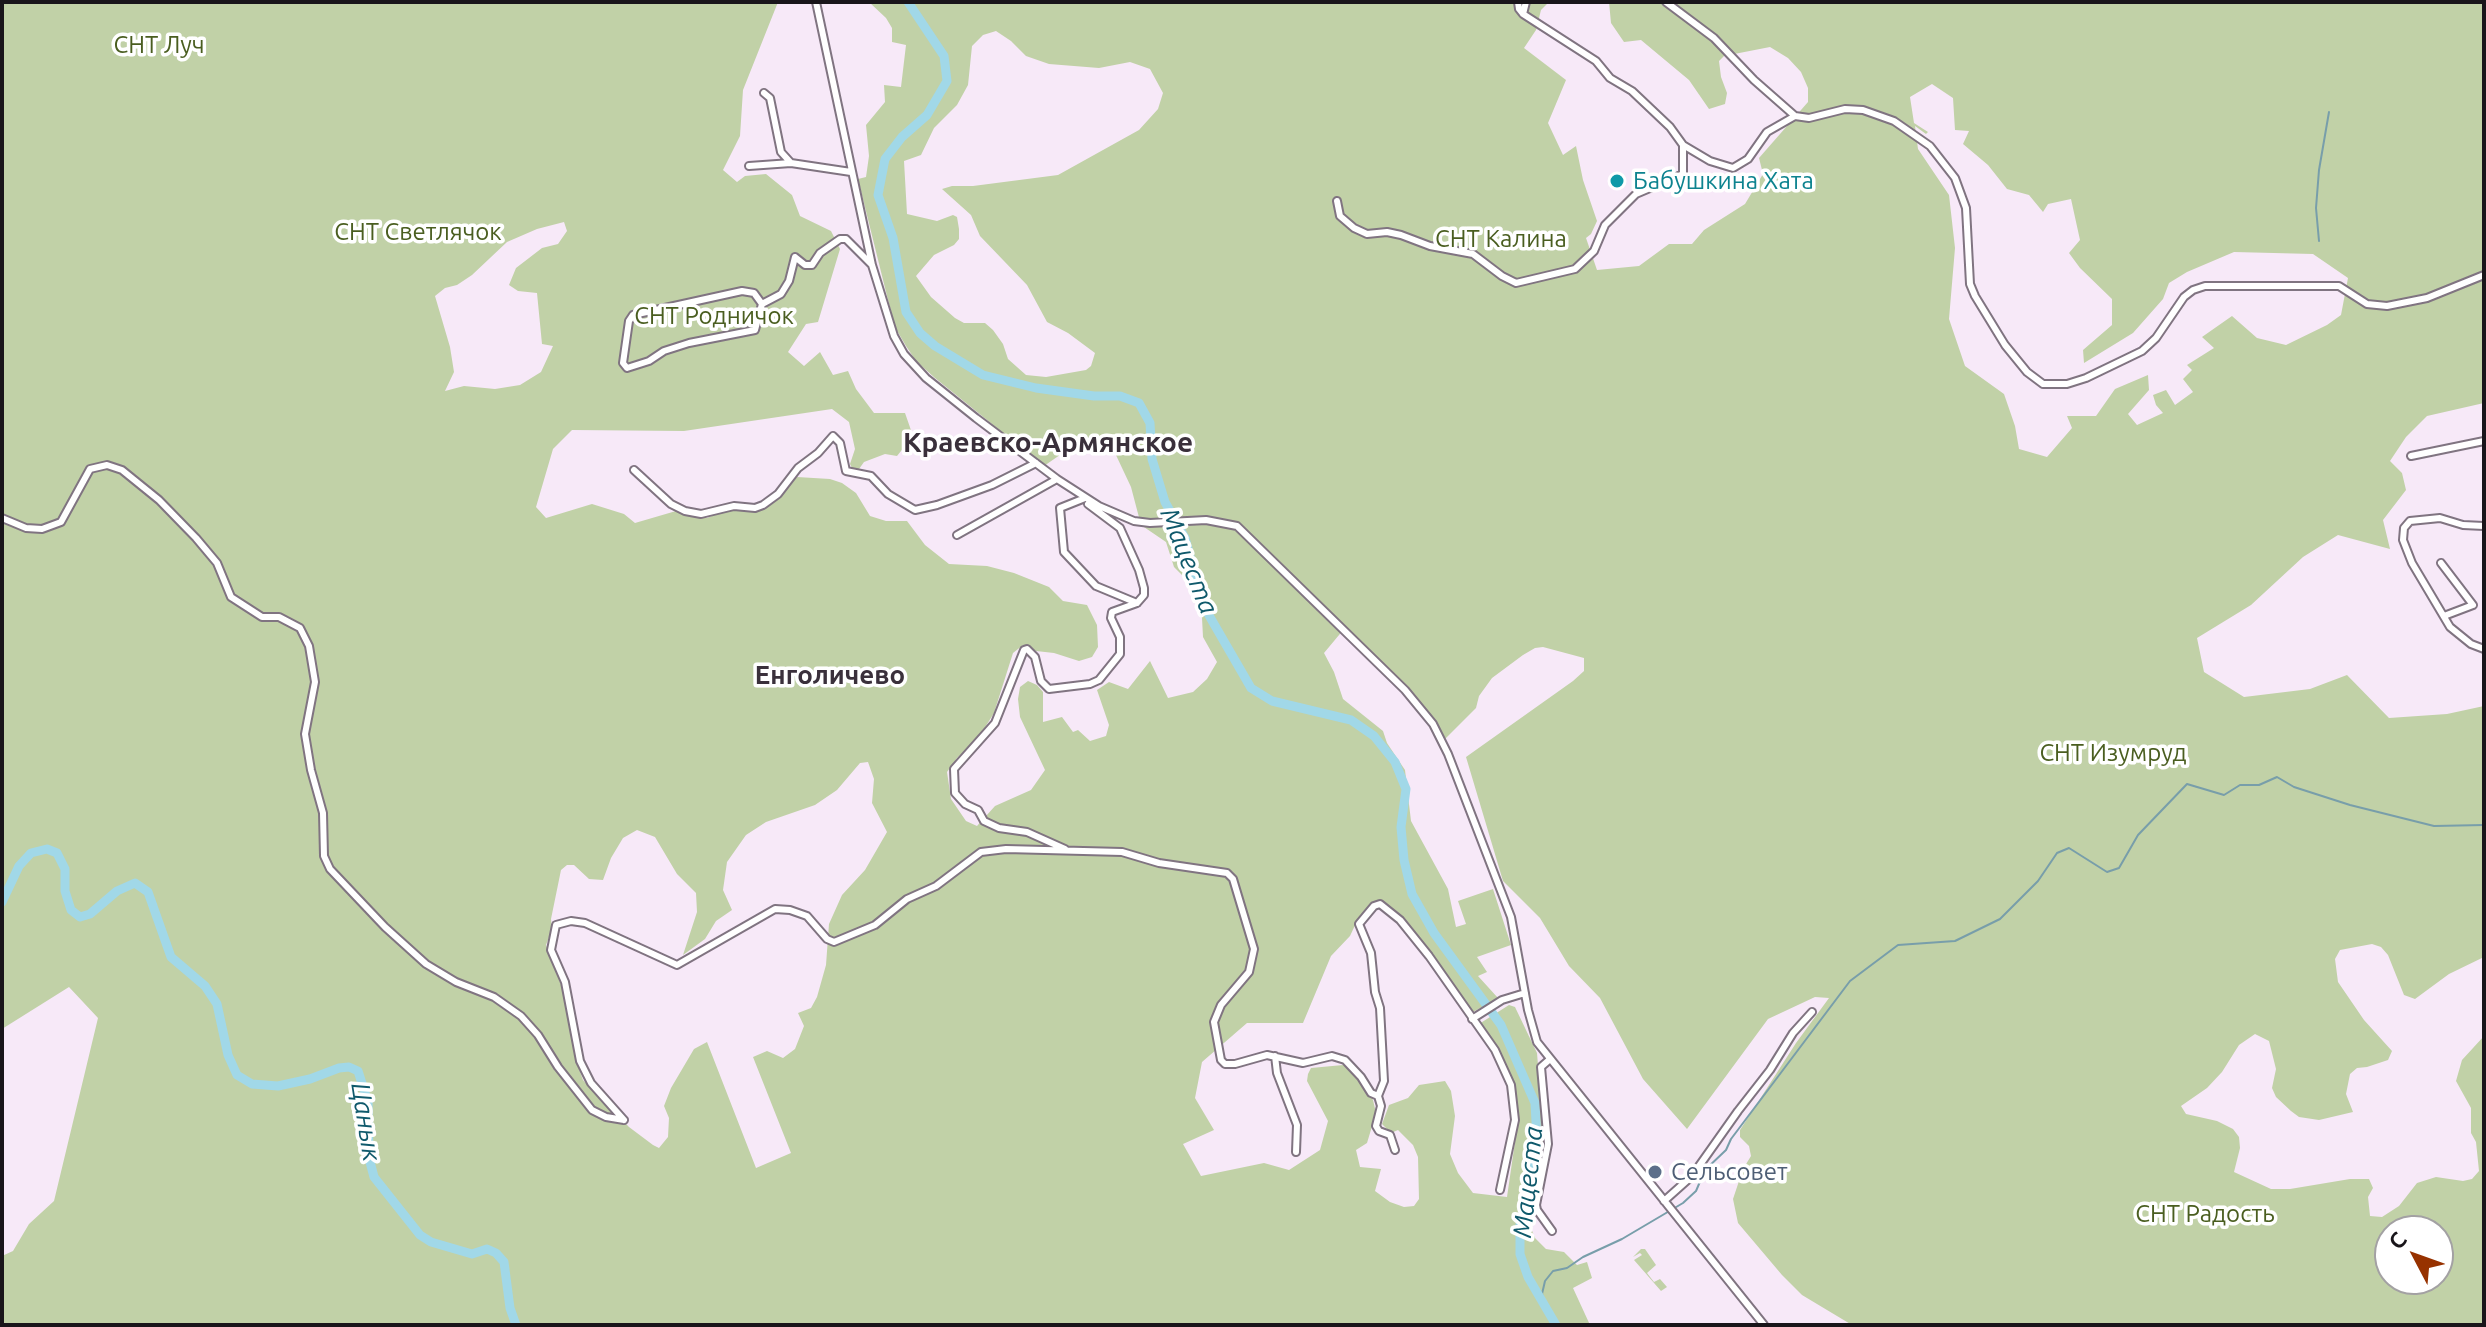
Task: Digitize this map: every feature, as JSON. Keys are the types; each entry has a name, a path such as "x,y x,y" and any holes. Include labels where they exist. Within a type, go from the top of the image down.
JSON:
{"street":[{"path":"816,2 872,265 894,336 911,363 926,378 1118,525 1126,537 1144,588 1144,595 1137,603 1112,612 1111,618 1120,637 1120,654 1099,680 1049,689 1041,681 1032,653 1027,649 1021,652 995,723 954,769 955,793 965,804 978,810 984,821 999,828 1027,832 1068,851"},
{"path":"1518,2 1523,14 1596,61 1610,78 1632,91 1661,117 1683,145 1724,167 1733,168 1748,159 1767,132 1795,116"},
{"path":"1523,14 1526,2"},
{"path":"1666,2 1714,38 1754,80 1795,116 1809,118 1845,109 1863,110 1904,126 1940,155 1955,178 1966,208 1970,284 1975,296 2005,345 2027,372 2048,386 2086,378 2142,351 2156,338 2184,297 2205,286 2339,286 2367,304 2387,306 2427,298 2484,275"},
{"path":"764,93 770,98 781,152 791,163"},
{"path":"1337,201 1340,216 1367,234 1387,232 1439,248 1473,254 1516,283 1575,269 1594,251 1605,225 1636,194 1683,174 1683,145"},
{"path":"1684,157 1691,151"},
{"path":"749,166 791,163 851,172"},
{"path":"762,304 754,293 742,291 633,315 629,321 623,363 627,368 689,343 757,329 762,304 784,291 795,257 805,265 812,265 820,253 842,238 872,265"},
{"path":"634,470 671,504 701,514 734,506 755,508 763,505 778,494 798,468 818,453 833,436 840,443 846,471 871,476 888,494 915,510 992,485 1036,463"},
{"path":"2411,456 2484,441"},
{"path":"2,518 26,528 42,529 61,522 90,469 107,465 122,470 159,500 196,538 217,563 231,597 262,617 279,617 300,628 309,646 315,682 305,734 323,813 324,856 330,869 385,927 426,964 456,982 494,997 521,1016 592,1110 606,1117 624,1120 591,1083 580,1061 565,982 551,950 556,925 563,922 585,923 677,965 775,909 807,916 827,939 834,942 875,925 907,899 936,886 981,852 1006,849 1122,852 1159,863 1227,873 1233,879 1254,949 1249,972 1221,1005 1214,1022 1219,1056 1225,1064 1275,1056 1303,1063 1332,1056 1345,1060 1371,1093 1378,1096"},
{"path":"957,535 1057,479"},
{"path":"1137,603 1096,586 1064,552 1060,508 1084,499 1113,513 1150,523 1206,520 1226,522 1243,530 1405,690 1433,724 1448,754 1511,917 1535,1038 1549,1060 1764,1325"},
{"path":"2484,526 2425,518 2410,521 2404,528 2406,550 2450,627 2471,644 2484,649"},
{"path":"2441,563 2473,605 2444,616"},
{"path":"1395,1150 1390,1135 1379,1131 1376,1126 1381,1106 1378,1096 1384,1081 1380,1008 1371,953 1359,924 1374,906 1380,904 1400,920 1429,956 1495,1050 1511,1085 1515,1120 1500,1190"},
{"path":"1472,1019 1502,1000 1525,993"},
{"path":"1665,1203 1692,1176 1770,1070 1793,1033 1812,1012"},
{"path":"1275,1056 1277,1073 1297,1125 1296,1152"},
{"path":"1549,1060 1541,1067 1540,1073 1548,1144 1536,1205 1552,1231"}],"green space":[{"path":"2,2 778,2 743,90 740,136 723,170 737,182 745,176 766,174 792,195 800,216 831,231 840,249 818,322 806,324 788,352 804,366 820,352 833,375 848,371 856,389 874,413 905,413 913,436 897,456 885,454 853,470 850,464 855,449 849,422 832,409 684,431 572,430 553,449 536,507 546,518 592,504 624,514 635,523 676,511 707,518 729,509 757,511 778,498 797,477 830,479 856,493 870,516 886,521 907,521 925,545 949,564 987,566 1014,573 1049,587 1063,601 1087,605 1097,625 1098,647 1092,657 1079,661 1023,645 1013,653 994,713 979,737 947,772 951,799 966,821 977,826 995,806 1031,790 1045,770 1020,717 1020,687 1028,681 1043,692 1043,722 1062,717 1073,732 1078,730 1090,741 1106,736 1109,725 1097,690 1109,682 1128,689 1150,661 1168,698 1193,692 1207,679 1217,662 1203,637 1202,618 1185,578 1174,567 1166,542 1141,525 1131,487 1115,453 1083,439 1044,466 916,361 896,329 858,179 866,177 869,156 866,125 885,102 884,85 901,87 906,45 892,42 892,28 869,2 1549,2 1541,10 1536,30 1524,48 1566,80 1548,123 1563,155 1576,146 1583,180 1597,221 1586,238 1597,270 1639,266 1669,244 1692,244 1704,230 1745,204 1763,174 1759,158 1808,102 1808,88 1801,72 1788,58 1770,47 1724,56 1719,61 1727,93 1725,104 1709,109 1689,80 1641,40 1624,42 1611,23 1609,2 2484,2 2484,403 2427,416 2406,437 2390,461 2402,473 2406,490 2383,520 2390,549 2338,535 2303,557 2251,605 2197,638 2204,672 2244,697 2310,689 2347,675 2389,718 2447,714 2484,706 2484,957 2449,974 2415,999 2404,995 2388,955 2381,947 2372,944 2340,950 2335,959 2338,982 2364,1020 2392,1051 2388,1060 2357,1068 2350,1074 2346,1094 2353,1112 2319,1120 2299,1117 2291,1111 2276,1097 2272,1088 2276,1069 2269,1041 2255,1034 2239,1045 2222,1072 2207,1088 2181,1106 2186,1114 2217,1121 2233,1129 2239,1137 2240,1148 2234,1172 2271,1189 2369,1179 2373,1188 2368,1197 2370,1216 2374,1216 2374,1295 2454,1295 2454,1215 2385,1215 2399,1206 2417,1183 2436,1177 2463,1181 2472,1179 2479,1171 2476,1142 2471,1133 2471,1108 2456,1081 2462,1060 2484,1036 2484,1325 1852,1325 1802,1295 1738,1223 1733,1199 1751,1156 1749,1146 1740,1137 1740,1130 1829,998 1815,997 1768,1019 1687,1129 1643,1079 1600,998 1569,966 1540,918 1503,881 1466,757 1584,671 1584,658 1543,647 1523,655 1492,678 1479,696 1476,708 1445,739 1422,707 1344,629 1324,653 1343,699 1383,731 1387,743 1405,770 1411,821 1448,889 1456,927 1466,924 1458,901 1493,889 1511,945 1477,957 1487,972 1478,976 1498,998 1473,1012 1409,927 1383,903 1372,906 1331,956 1303,1023 1247,1023 1202,1062 1195,1098 1214,1130 1183,1144 1201,1176 1264,1163 1289,1170 1320,1150 1328,1121 1307,1081 1311,1068 1343,1065 1351,1068 1360,1079 1373,1100 1376,1113 1367,1143 1356,1150 1360,1167 1381,1169 1375,1191 1390,1202 1404,1207 1414,1206 1419,1199 1418,1157 1413,1145 1398,1130 1391,1133 1382,1124 1389,1105 1408,1098 1419,1085 1445,1081 1451,1091 1455,1116 1450,1154 1458,1173 1473,1193 1507,1197 1519,1114 1512,1082 1479,1024 1509,1005 1515,1007 1537,1053 1544,1138 1536,1196 1528,1221 1535,1238 1546,1249 1564,1252 1577,1265 1587,1262 1592,1278 1573,1288 1590,1325 2,1325 2,1256 13,1251 29,1224 54,1201 98,1018 69,987 2,1029","holes":["996,31 1026,56 1049,64 1099,68 1130,62 1150,69 1163,93 1158,109 1139,130 1058,175 942,189 971,215 980,236 1027,285 1047,322 1095,353 1091,366 1086,370 1046,377 1026,375 1008,359 1003,344 993,330 985,323 964,323 955,318 931,297 916,276 934,255 954,245 959,239 959,229 957,217 953,215 937,221 907,214 904,161 921,155 934,128 957,105 968,85 972,46 983,35","1932,84 1953,98 1955,130 1969,131 1963,144 1988,165 2007,189 2029,195 2043,212 2048,204 2071,199 2080,240 2069,253 2112,299 2112,325 2083,350 2084,363 2133,333 2163,299 2169,283 2234,252 2313,254 2348,278 2341,315 2286,345 2257,338 2232,316 2202,337 2214,348 2187,365 2192,370 2183,379 2193,392 2175,405 2166,390 2153,395 2163,413 2137,425 2128,414 2149,390 2148,375 2115,389 2096,416 2067,416 2072,428 2047,457 2019,449 2004,394 1965,366 1949,319 1955,248 1949,195 1918,149 1915,126 1926,134 1928,132 1914,123 1910,97","564,222 567,231 558,244 542,248 516,268 509,285 518,291 537,293 542,344 553,346 541,372 520,385 495,389 464,386 445,391 454,372 435,296 472,275 507,242","868,762 874,779 872,803 887,832 865,870 842,895 829,924 826,965 811,1008 798,1013 804,1026 795,1049 783,1058 767,1051 753,1057 791,1153 756,1168 707,1042 694,1049 671,1088 664,1106 669,1118 668,1137 659,1148 653,1145 629,1127 583,1080 575,1058 566,998 546,945 552,929 551,919 561,870 567,865 574,865 589,879 603,880 623,838 637,830 655,837 677,874 696,893 697,912 683,955 705,939 716,921 732,910 723,890 727,862 746,835 766,822 815,805 837,790 860,763"]},
{"path":"1645,1249 1656,1265 1647,1273 1654,1282 1660,1279 1667,1287 1661,1291 1634,1260 1642,1255 1633,1257"}],"waterway":[{"name":"Мацеста","path":"908,2 944,56 947,81 927,115 902,137 885,159 878,195 893,238 906,312 920,333 935,346 983,375 1036,388 1094,396 1120,396 1139,403 1150,423 1152,459 1165,502 1185,538 1203,605 1251,688 1272,701 1351,720 1374,736 1395,762 1406,789 1401,827 1412,894 1434,933 1501,1025 1535,1103 1537,1140 1520,1225 1520,1254 1528,1277 1556,1325"},
{"path":"2319,241 2316,208 2329,112"},
{"path":"1549,1312 1542,1294 1545,1281 1553,1271 1567,1268 1622,1239 1683,1203 1696,1191 1705,1170 1726,1150 1731,1139 1850,981 1898,945 1955,941 2000,919 2038,881 2057,853 2069,848 2107,872 2119,868 2138,835 2187,784 2224,795 2240,785 2259,785 2277,777 2294,787 2350,805 2434,826 2484,825"},
{"name":"Цанык","path":"2,902 19,866 31,853 47,849 57,853 65,869 65,891 71,910 80,917 90,914 117,891 135,883 148,892 171,957 205,986 217,1004 228,1055 237,1075 252,1084 278,1086 339,1068 349,1067 358,1071 368,1102 369,1158 374,1177 420,1235 431,1242 472,1254 487,1249 496,1253 504,1262 510,1308 516,1325"}],"place":[{"name":"Бабушкина Хата","path":"1617,181"},
{"name":"Сельсовет","path":"1655,1172"}],"district":[{"name":"Краевско-Армянское","path":"1048,443"},
{"name":"Енголичево","path":"830,675"}],"park label":[{"name":"СНТ Луч","path":"159,45"},
{"name":"СНТ Светлячок","path":"418,232"},
{"name":"СНТ Калина","path":"1501,239"},
{"name":"СНТ Родничок","path":"714,316"},
{"name":"СНТ Изумруд","path":"2113,753"},
{"name":"СНТ Радость","path":"2205,1214"}]}
